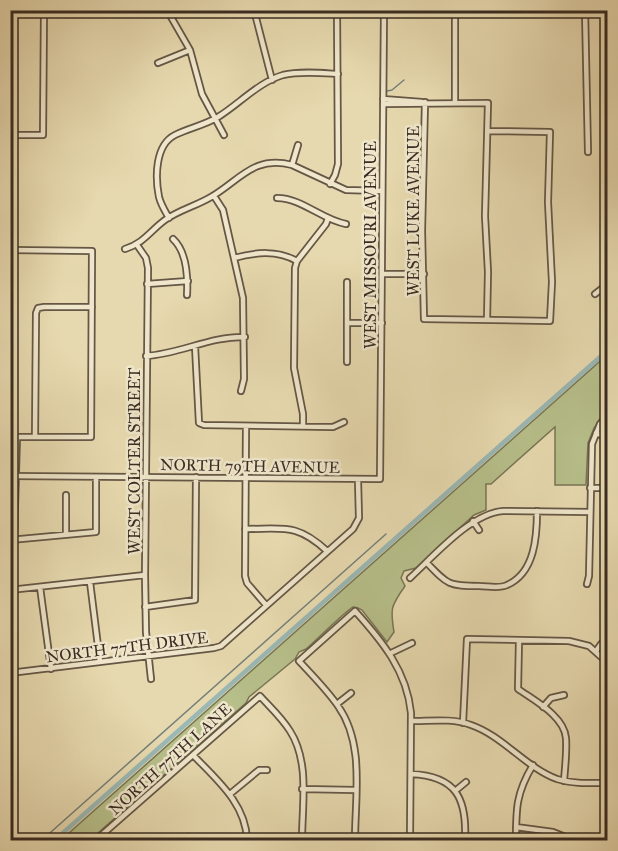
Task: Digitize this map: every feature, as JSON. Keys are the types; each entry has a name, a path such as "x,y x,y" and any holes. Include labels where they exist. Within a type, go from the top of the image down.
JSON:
{"street":[{"path":"10,135 43,135 44,10"},
{"path":"167,10 190,50 202,94 224,135"},
{"path":"254,10 272,80"},
{"path":"330,184 338,170 338,10"},
{"name":"WEST MISSOURI AVENUE","path":"380,479 384,10"},
{"path":"455,10 455,103"},
{"path":"585,10 588,152"},
{"path":"158,63 190,50"},
{"path":"169,218 159,196 158,161 166,141 174,135 215,118 272,80 290,74 338,74"},
{"path":"383,101 488,103 485,216 488,320 550,321 552,282 548,212 550,132 488,131"},
{"name":"WEST LUKE AVENUE","path":"425,102 422,231 424,319 488,320"},
{"path":"292,165 298,145"},
{"path":"124,249 137,245 169,218 214,196 234,179 258,165 273,162 292,165 330,184 351,191 382,191"},
{"path":"214,196 223,210 243,298 245,337 242,391"},
{"path":"277,198 287,198 346,224"},
{"path":"303,426 303,414 294,368 294,278 297,261 328,218"},
{"path":"173,238 182,247 188,281 187,295"},
{"name":"WEST COLTER STREET","path":"137,245 147,262 145,607 151,679"},
{"path":"10,250 92,250 91,437 14,437 16,469 12,476"},
{"path":"234,258 273,253 297,261"},
{"path":"382,274 424,274"},
{"path":"147,284 188,281"},
{"path":"347,282 347,362"},
{"path":"595,294 608,284"},
{"path":"35,437 36,313 38,308 92,307"},
{"path":"347,323 382,323"},
{"path":"147,356 162,355 233,337 245,337"},
{"path":"195,346 199,423 204,425 333,427 344,422"},
{"path":"586,584 589,576 592,444 596,433 608,415"},
{"path":"246,426 246,580 266,606"},
{"path":"596,433 608,438"},
{"path":"10,470 12,476 12,540 96,532 96,477"},
{"name":"NORTH 79TH AVENUE","path":"12,476 380,479"},
{"path":"145,607 195,600 196,477"},
{"name":"NORTH 77TH DRIVE","path":"10,673 219,647 353,529 358,522 358,480"},
{"path":"590,488 608,488"},
{"path":"66,495 66,534"},
{"path":"410,578 473,521 496,511 590,512"},
{"path":"427,563 444,581 452,584 499,587 509,584 526,567 534,550 537,542 537,511"},
{"path":"473,521 479,530"},
{"path":"246,529 296,530 309,535 327,551"},
{"path":"10,590 145,575"},
{"path":"90,582 100,662"},
{"path":"40,587 51,669"},
{"path":"355,840 353,736 337,704 299,661 355,611 391,653 409,695 411,721 410,840"},
{"path":"464,723 467,639 569,641 589,646 608,663"},
{"path":"519,640 518,689 560,722 565,731 564,781"},
{"path":"391,653 412,643"},
{"path":"596,651 601,644"},
{"path":"337,704 351,693"},
{"path":"543,707 551,698 564,695"},
{"name":"NORTH 77TH LANE","path":"96,840 260,696 289,729 295,740 302,765 302,789"},
{"path":"411,721 464,723 486,732 554,778 564,781 608,783"},
{"path":"193,755 230,794 240,809 247,840"},
{"path":"516,840 518,795 522,782 533,765"},
{"path":"230,794 259,770 267,770"},
{"path":"411,774 438,778 455,791 463,804 465,840"},
{"path":"455,791 466,782"},
{"path":"302,840 302,789 355,790"},
{"path":"516,827 554,832 573,840"}],"green space":[{"path":"607,355 607,410 594,428 588,443 586,485 555,485 555,427 491,484 486,484 486,510 474,515 416,568 404,571 401,578 405,586 393,608 394,632 387,642 362,610 353,607 306,649 299,652 295,659 249,697 246,703 90,840 61,840"}],"waterway":[{"path":"387,91 392,90 404,80"},
{"path":"55,840 608,350"},
{"path":"42,840 386,534"}]}
